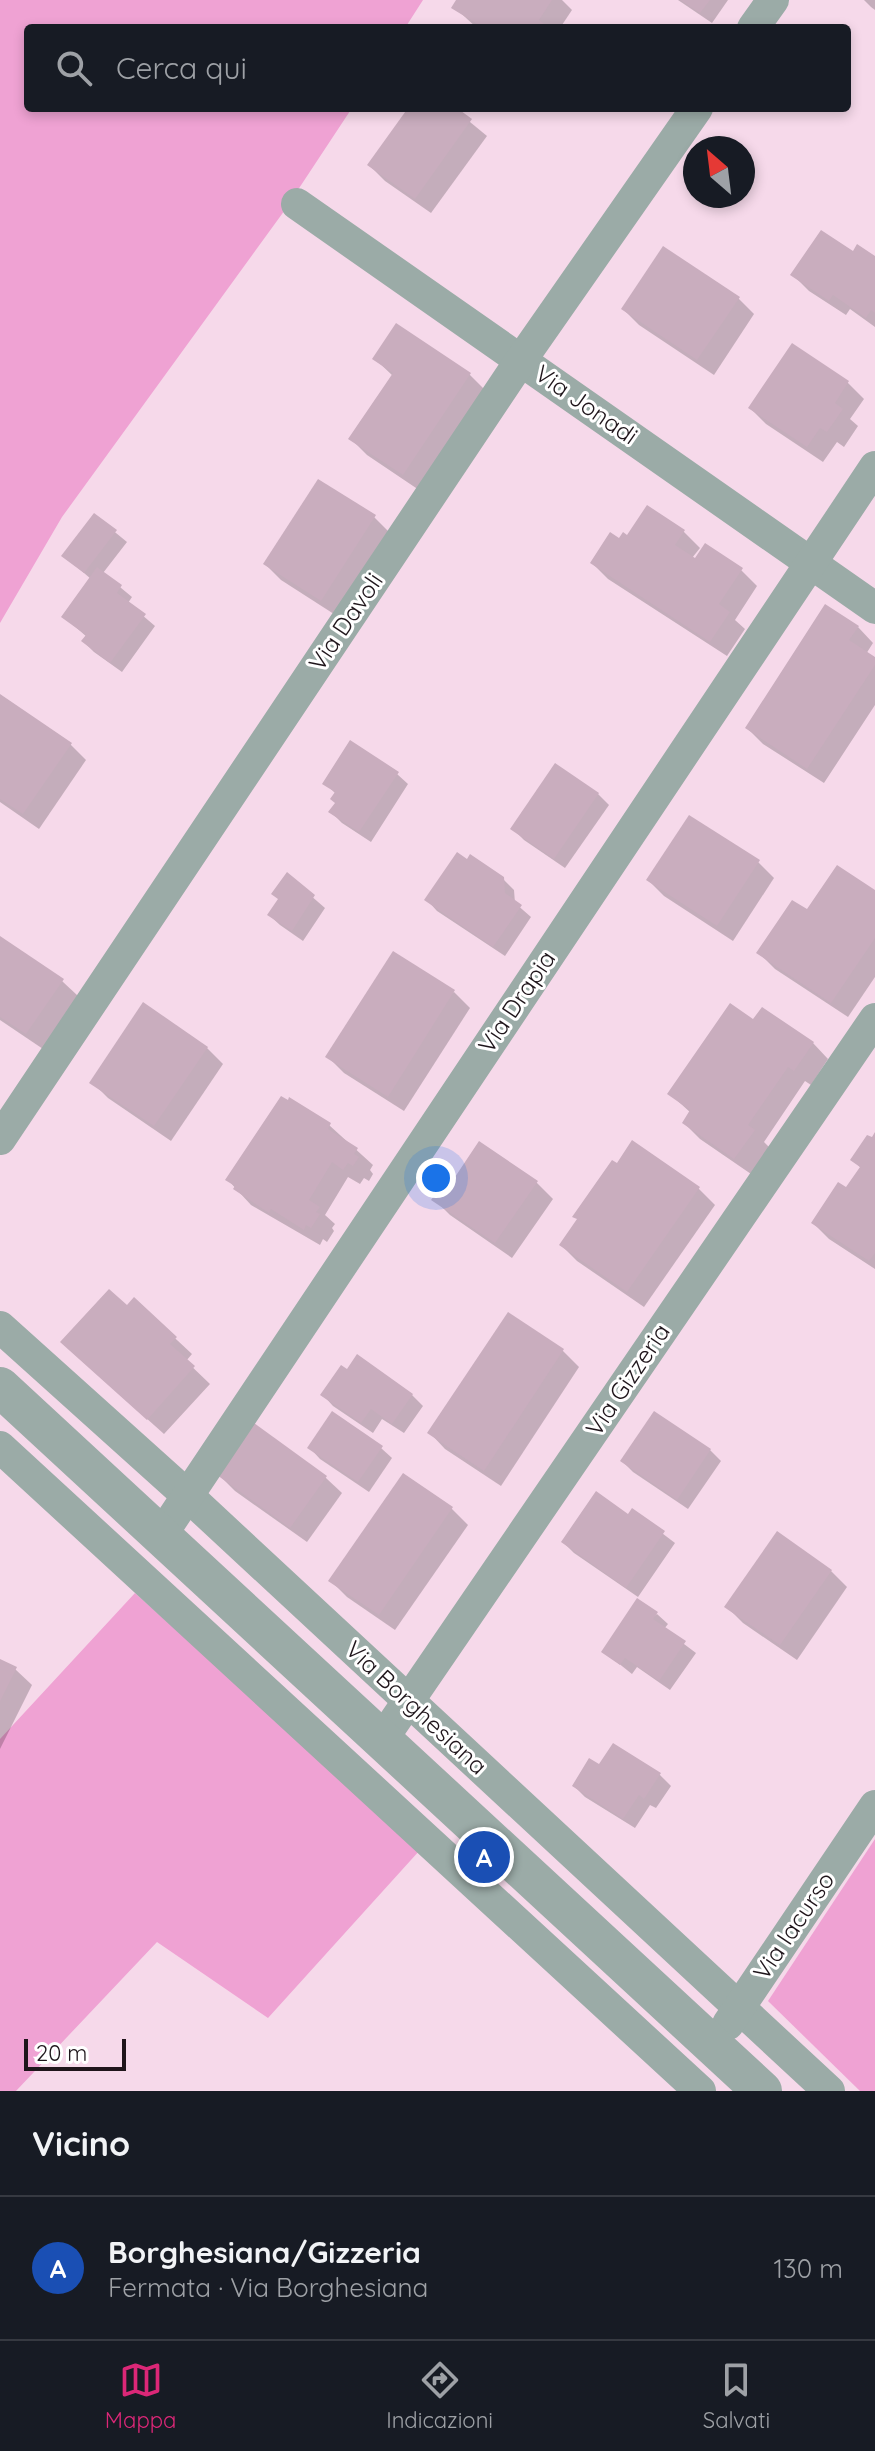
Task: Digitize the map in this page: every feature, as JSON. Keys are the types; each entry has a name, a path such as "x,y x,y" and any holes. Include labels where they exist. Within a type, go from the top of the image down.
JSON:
{"street":[{"path":"756,24 773,0"},
{"name":"Via Davoli","path":"0,1139 521,360 694,112"},
{"name":"Via Jonadi","path":"297,204 875,608"},
{"name":"Via Drapia","path":"160,1537 875,467"},
{"name":"Via Gizzeria","path":"381,1741 875,1019"},
{"name":"Via Borghesiana","path":"0,1327 188,1496 829,2091"},
{"name":"Via Borghesiana","path":"0,1387 762,2091"},
{"path":"0,1447 700,2091"},
{"name":"Via Iacurso","path":"713,2046 875,1806"}],"shaded area":[{"path":"0,0 423,0 408,24 24,24 24,112 349,112 282,214 62,517 0,623"},
{"path":"135,1593 420,1850 268,2018 157,1942 16,2091 0,2091 0,1739"},
{"path":"875,1839 875,2091 860,2091 768,2001"}],"building":[{"path":"456,0 552,0 539,20 544,24 477,24 451,8"},
{"path":"680,0 710,0 700,13"},
{"path":"405,112 462,112 472,119 415,199 367,165"},
{"path":"821,230 853,251 857,244 875,256 875,313 871,310 866,318 833,295 829,301 790,275"},
{"path":"663,246 740,297 697,360 621,309"},
{"path":"396,323 471,373 403,475 348,439 393,373 372,359"},
{"path":"792,343 849,381 835,403 843,409 827,432 820,428 807,447 748,408"},
{"path":"318,479 376,515 321,601 263,564"},
{"path":"647,505 685,530 675,545 695,558 705,543 743,568 719,604 730,612 710,642 590,563 610,532 619,538 623,532 627,535"},
{"path":"94,513 117,530 84,573 61,556"},
{"path":"97,567 122,585 117,593 146,614 110,663 81,641 86,635 61,617"},
{"path":"825,604 859,626 849,640 875,657 875,665 807,769 745,728"},
{"path":"0,694 72,743 23,814 0,799"},
{"path":"350,740 399,772 359,832 328,812 335,803 330,799 335,792 322,784"},
{"path":"555,763 599,793 554,859 510,829"},
{"path":"689,815 760,860 717,926 646,880"},
{"path":"457,852 467,859 470,854 504,877 505,893 522,905 493,947 424,900"},
{"path":"837,865 875,890 875,938 831,1003 756,953 792,900 807,909"},
{"path":"287,872 315,895 292,931 267,915 278,899 271,894"},
{"path":"0,936 64,979 26,1034 0,1017"},
{"path":"393,951 455,990 388,1097 325,1057"},
{"path":"143,1002 208,1047 154,1126 89,1083"},
{"path":"730,1003 753,1019 762,1007 814,1042 794,1071 788,1067 748,1125 755,1130 734,1159 682,1123 690,1110 667,1094"},
{"path":"281,1096 288,1100 289,1097 331,1123 328,1129 358,1148 354,1154 359,1157 353,1166 348,1163 343,1170 332,1162 309,1200 320,1207 316,1212 320,1214 311,1228 306,1225 304,1230 271,1209 269,1213 233,1189 235,1186 225,1180"},
{"path":"875,1132 875,1253 869,1261 811,1223 838,1182 846,1187 860,1167 850,1160 867,1135 872,1137"},
{"path":"632,1140 700,1187 627,1292 559,1245 577,1219 572,1217 612,1160 617,1163"},
{"path":"479,1141 538,1181 495,1243 431,1200 450,1173 455,1177"},
{"path":"109,1289 127,1305 134,1297 177,1337 170,1344 195,1366 147,1420 60,1342"},
{"path":"508,1312 564,1349 484,1471 427,1433"},
{"path":"357,1354 413,1394 392,1424 371,1409 361,1423 320,1395 341,1365 347,1369"},
{"path":"332,1411 383,1446 358,1482 307,1448"},
{"path":"654,1411 711,1449 677,1500 620,1461"},
{"path":"254,1423 327,1476 290,1528 217,1475"},
{"path":"403,1473 453,1507 379,1615 328,1581"},
{"path":"596,1491 628,1514 632,1508 665,1531 626,1588 561,1542"},
{"path":"777,1531 832,1570 780,1645 724,1607"},
{"path":"637,1598 658,1612 653,1619 686,1641 659,1681 625,1658 620,1665 601,1652"},
{"path":"0,1659 17,1667 0,1701"},
{"path":"613,1743 661,1773 644,1799 639,1795 623,1819 572,1786 589,1758 599,1764"}],"place":[{"name":"Borghesiana/Gizzeria","path":"484,1857"}]}
